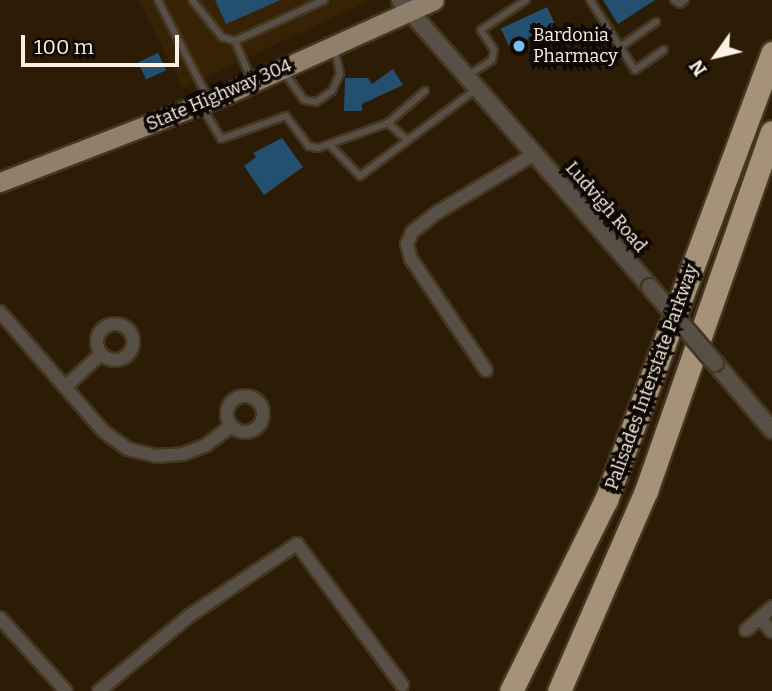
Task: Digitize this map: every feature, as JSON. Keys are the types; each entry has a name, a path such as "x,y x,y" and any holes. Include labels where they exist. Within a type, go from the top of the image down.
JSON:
{"highway":[{"name":"Palisades Interstate Parkway","path":"511,691 574,570 621,465 772,53"},
{"name":"Palisades Interstate Parkway","path":"559,691 637,515 772,132"}],"main road":[{"name":"State Highway 304","path":"0,182 206,103 334,46 405,5 433,0"}],"street":[{"name":"Ludvigh Road","path":"405,5 474,81 770,424"},
{"path":"486,370 411,259 407,244 412,232 438,212 535,154"},
{"path":"0,312 111,438 146,455 191,452 231,426"},
{"path":"65,387 101,355"},
{"path":"99,691 189,616 297,544 402,685"},
{"path":"746,630 772,607"},
{"path":"760,618 772,632"},
{"path":"3,626 66,691"}],"lane":[{"path":"158,0 221,139 286,116 309,146 329,144 388,122 425,91"},
{"path":"192,0 225,39 235,41 310,3 324,0"},
{"path":"202,0 203,14"},
{"path":"329,144 359,176 407,140 474,81 492,60 494,50 481,30 526,0"},
{"path":"590,0 635,70 664,50"},
{"path":"674,0 680,4 685,0"},
{"path":"620,47 656,22"},
{"path":"235,41 253,83"},
{"path":"282,69 304,100 316,102 332,91 340,74 334,46"},
{"path":"388,122 407,140"}],"shaded area":[{"path":"139,0 370,0 183,88"}],"building":[{"path":"215,0 280,0 226,24"},
{"path":"603,0 655,0 618,24"},
{"path":"547,7 556,26 510,48 501,29"},
{"path":"158,53 166,70 146,80 138,62"},
{"path":"393,69 403,85 362,104 362,111 344,111 345,78 368,78 372,84"},
{"path":"282,138 303,167 264,195 244,166 256,157 253,153"}],"place":[{"name":"Bardonia Pharmacy","path":"519,46"}]}
